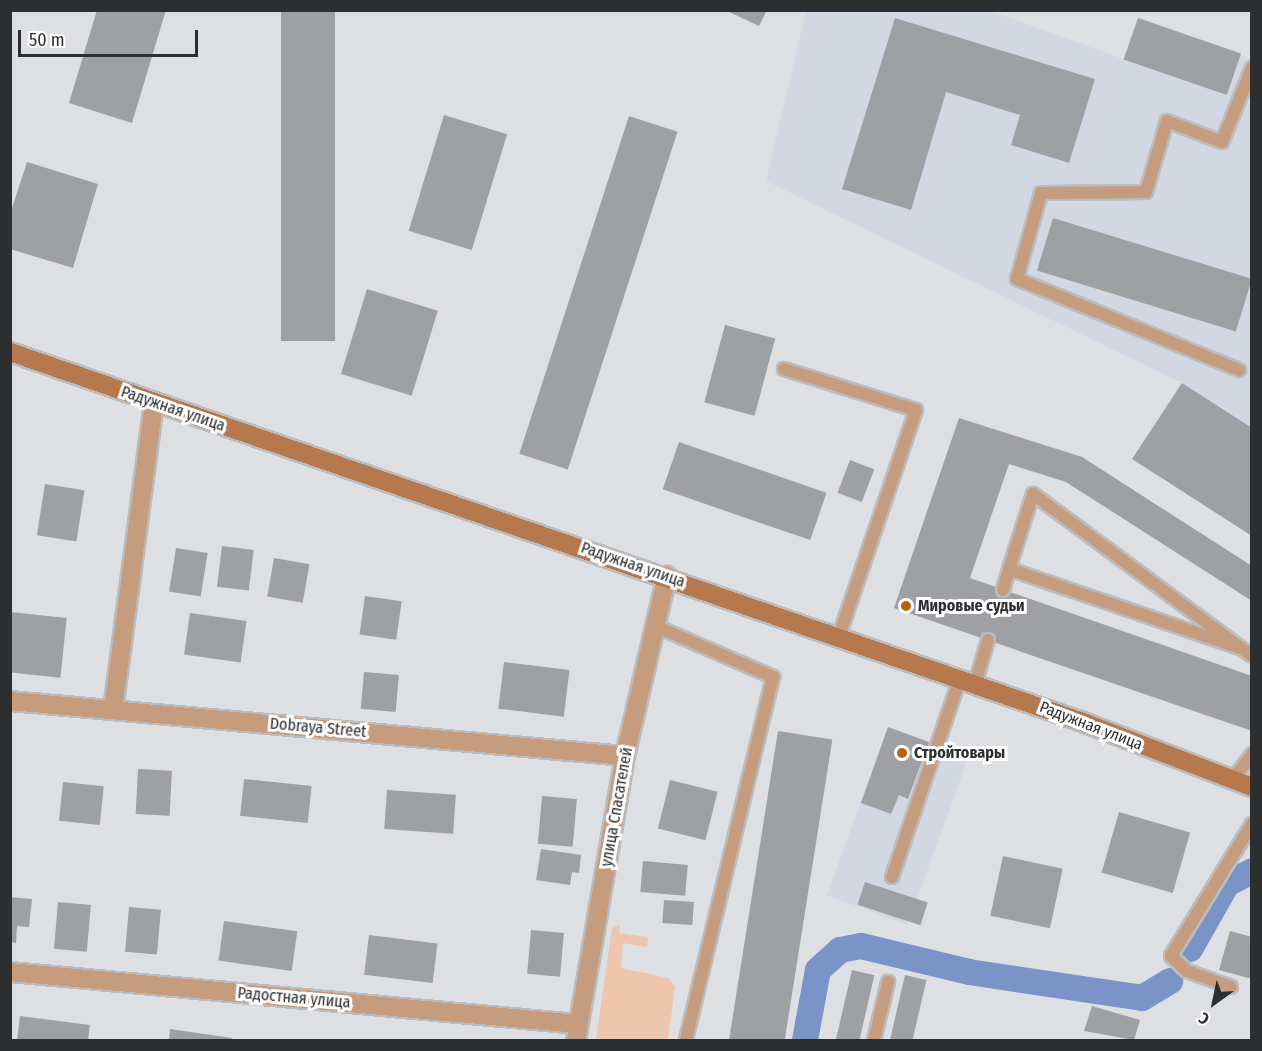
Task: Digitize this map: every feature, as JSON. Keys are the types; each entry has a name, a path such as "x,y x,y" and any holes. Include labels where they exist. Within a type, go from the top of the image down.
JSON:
{"street":[{"name":"Радужная улица","path":"10,352 839,636 967,681 1231,782 1251,787"},
{"path":"113,710 154,403"},
{"name":"улица Спасателей","path":"577,1033 625,756 667,576"},
{"name":"Dobraya Street","path":"10,701 625,756"},
{"name":"Радостная улица","path":"10,972 577,1033"}],"lane":[{"path":"1239,370 1017,279 1041,193 1146,192 1167,121 1222,142 1251,68"},
{"path":"784,369 916,410 839,636"},
{"path":"1003,590 1033,494 1251,657"},
{"path":"1009,569 1240,648"},
{"path":"655,626 773,676 687,1041"},
{"path":"892,878 967,681 988,640"},
{"path":"1231,782 1251,754"},
{"path":"1231,987 1187,971 1171,956 1251,824"},
{"path":"874,1041 888,982"}],"shaded area":[{"path":"806,11 991,11 1123,59 1138,18 1251,59 1251,428 1182,383 766,181"},
{"path":"888,727 969,756 908,925 827,895"},
{"path":"620,924 619,933 648,937 647,947 623,943 621,968 668,978 675,987 668,1040 596,1040 612,928"}],"building":[{"path":"97,10 166,10 132,123 69,103"},
{"path":"281,10 335,10 335,341 281,341"},
{"path":"725,10 767,10 759,26"},
{"path":"895,18 1095,79 1069,163 1011,145 1020,115 946,92 911,210 842,189"},
{"path":"1138,18 1241,53 1227,95 1124,60"},
{"path":"444,115 507,134 472,250 409,231"},
{"path":"629,116 678,132 568,469 519,454"},
{"path":"27,162 98,184 73,268 10,249 10,214"},
{"path":"1053,218 1252,279 1236,331 1037,271"},
{"path":"367,289 438,311 412,396 341,374"},
{"path":"725,325 775,338 755,416 704,402"},
{"path":"1182,383 1252,428 1252,536 1132,459"},
{"path":"959,418 1082,457 1252,566 1252,601 1066,482 1009,464 970,578 1252,676 1252,731 894,608"},
{"path":"679,442 827,493 810,540 663,489"},
{"path":"850,460 874,469 862,502 837,493"},
{"path":"45,484 85,490 76,542 37,535"},
{"path":"222,546 254,550 249,591 217,587"},
{"path":"176,548 208,553 201,596 169,591"},
{"path":"274,558 309,564 303,603 267,596"},
{"path":"365,596 402,601 396,640 360,635"},
{"path":"10,612 67,618 60,678 10,672"},
{"path":"190,613 246,621 241,663 184,655"},
{"path":"504,662 570,670 564,717 498,709"},
{"path":"364,672 399,675 396,712 361,709"},
{"path":"888,727 929,742 908,799 899,795 891,814 861,803"},
{"path":"778,731 832,740 785,1040 729,1040"},
{"path":"138,769 172,771 170,816 136,814"},
{"path":"244,779 312,786 308,823 240,816"},
{"path":"670,780 718,792 705,840 658,829"},
{"path":"63,782 104,786 100,825 59,821"},
{"path":"387,790 456,795 453,834 384,829"},
{"path":"542,796 577,799 573,847 538,844"},
{"path":"1119,812 1190,832 1173,893 1102,873"},
{"path":"541,849 581,855 579,873 572,872 570,885 536,880"},
{"path":"1003,856 1063,869 1050,928 990,916"},
{"path":"643,861 688,865 685,896 640,892"},
{"path":"865,882 928,902 920,925 858,905"},
{"path":"10,897 32,899 29,927 17,926 16,943 10,942"},
{"path":"664,900 694,902 692,925 662,923"},
{"path":"58,902 91,905 87,952 54,949"},
{"path":"129,907 161,910 157,955 125,952"},
{"path":"224,921 297,931 292,971 218,961"},
{"path":"531,930 564,933 560,977 527,974"},
{"path":"1230,931 1252,937 1252,979 1219,970"},
{"path":"369,935 437,943 433,983 364,975"},
{"path":"852,970 874,975 859,1040 836,1040"},
{"path":"905,975 926,980 913,1040 890,1040"},
{"path":"1092,1006 1140,1020 1134,1040 1084,1031"},
{"path":"20,1016 90,1025 88,1040 17,1040"},
{"path":"170,1029 232,1038 231,1040 169,1040"}],"waterway":[{"path":"1190,949 1227,884 1252,871"},
{"path":"805,1040 818,970 840,950 861,946 969,972 1142,998 1170,981"}],"place":[{"name":"Мировые судьи","path":"906,606"},
{"name":"Стройтовары","path":"902,753"}]}
